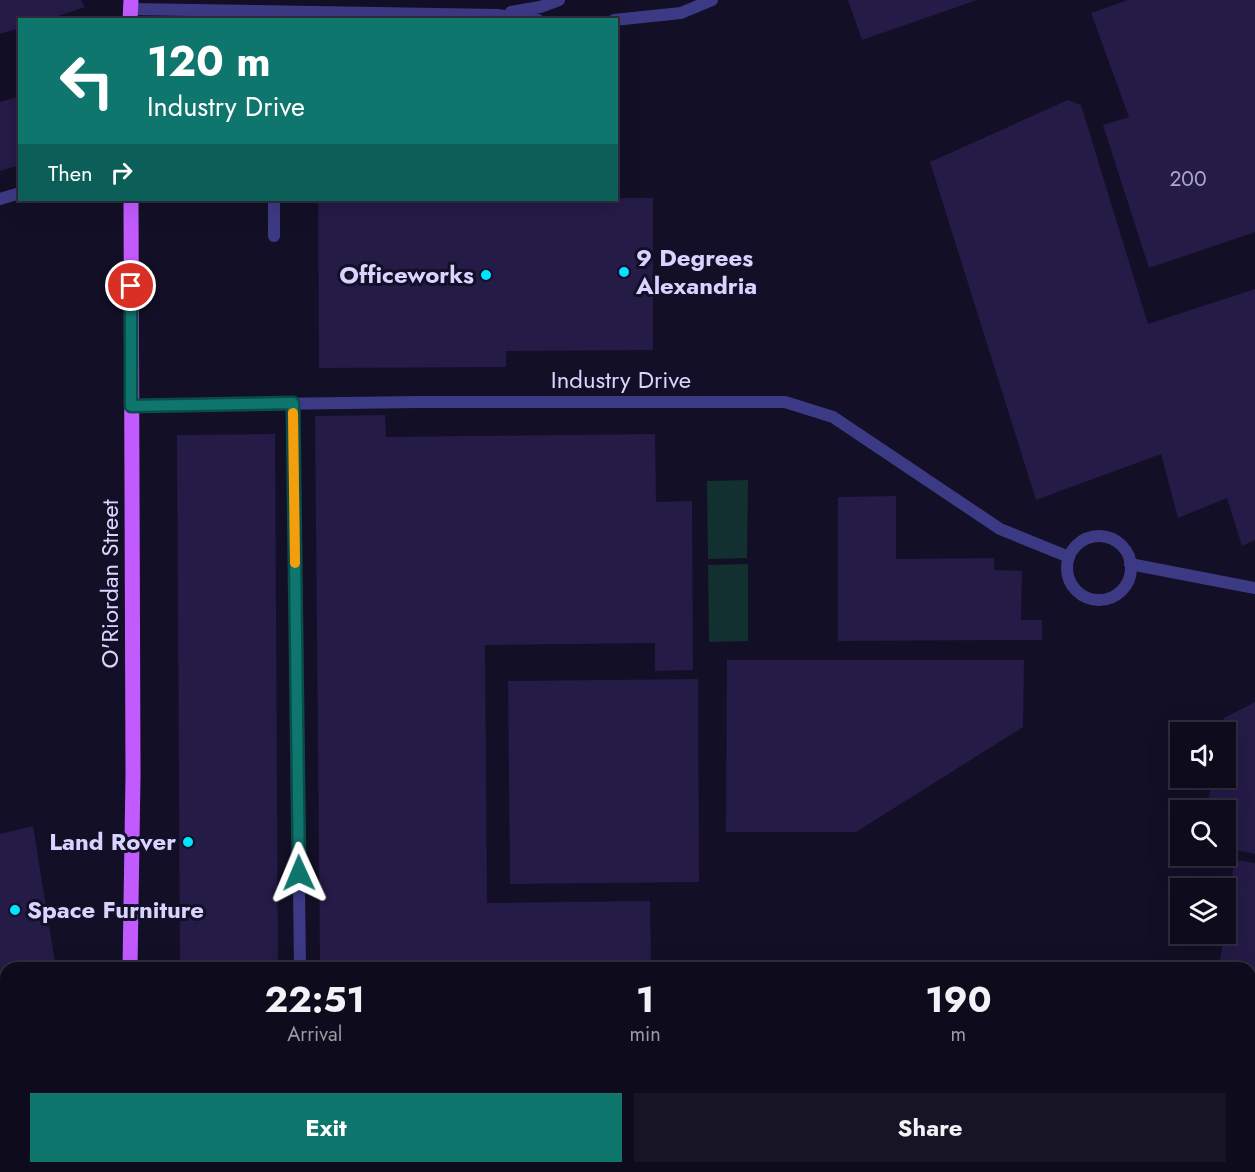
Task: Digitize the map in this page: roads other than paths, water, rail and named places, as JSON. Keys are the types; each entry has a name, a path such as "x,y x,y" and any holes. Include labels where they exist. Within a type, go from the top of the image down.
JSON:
{"main road":[{"name":"O'Riordan Street","path":"130,962 133,776 131,201"}],"lane":[{"path":"498,15 540,8 559,0"},
{"path":"618,20 681,13 712,0"},
{"path":"130,10 284,16 498,15 522,18"},
{"path":"0,199 18,194"},
{"path":"274,201 274,236"},
{"name":"Industry Drive","path":"131,406 639,400 785,402 833,417 1000,529 1069,557"},
{"path":"293,403 300,962"},
{"path":"1092,537 1113,539 1127,554 1130,575 1126,585 1109,598 1098,600 1088,598 1072,586 1068,577 1069,557 1082,541 1092,537"},
{"path":"1130,564 1255,588"}],"place":[{"name":"9 Degrees Alexandria","path":"624,272"},
{"name":"Officeworks","path":"486,275"},
{"name":"Land Rover","path":"188,842"},
{"name":"Space Furniture","path":"15,910"}]}
